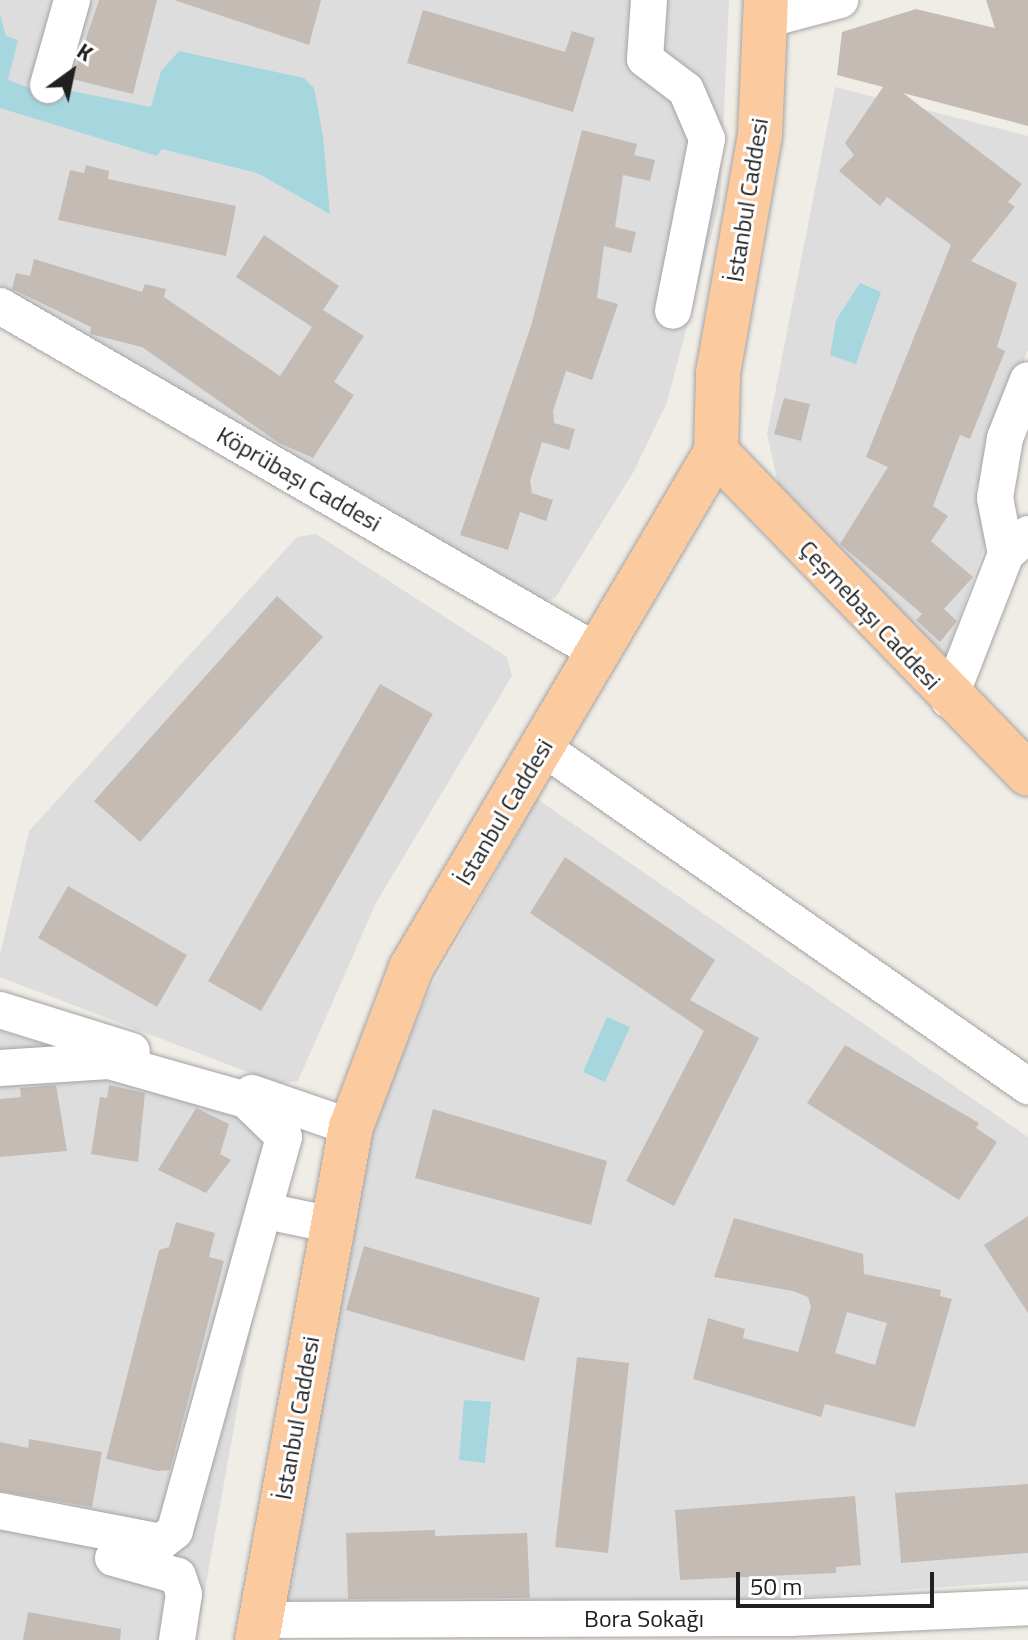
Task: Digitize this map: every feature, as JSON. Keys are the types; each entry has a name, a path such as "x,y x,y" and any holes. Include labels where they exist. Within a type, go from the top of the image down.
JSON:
{"main road":[{"name":"İstanbul Caddesi","path":"258,1630 351,1127 411,968 716,452 718,373 760,135 766,10"},
{"name":"Çeşmebaşı Caddesi","path":"716,452 949,700 1028,774"}],"street":[{"path":"48,85 72,0"},
{"path":"649,0 645,59 686,90 707,139 673,311"},
{"path":"766,10 840,0"},
{"name":"Köprübaşı Caddesi","path":"0,306 599,653"},
{"path":"949,700 1017,544 995,498 1005,438 1028,380"},
{"path":"542,747 1028,1086"},
{"path":"0,1010 351,1127"},
{"path":"0,1068 109,1061 246,1100 284,1137 175,1531 161,1542 0,1511"},
{"path":"266,1211 333,1225"},
{"path":"0,1536 178,1576 184,1594 177,1640"},
{"name":"Bora Sokağı","path":"258,1630 531,1630 1028,1607"}],"shaded area":[{"path":"0,0 729,0 720,202 667,402 634,471 555,598 530,605 0,309"},
{"path":"835,87 1028,136 1028,350 975,490 989,533 944,662 781,497 767,434"},
{"path":"316,534 507,657 512,676 376,903 298,1081 279,1084 0,977 0,955 29,831 297,537"},
{"path":"537,799 1028,1137 1028,1581 560,1615 283,1612 357,1160 428,993"},
{"path":"0,1031 280,1116 282,1158 196,1640 0,1640"}],"water":[{"path":"0,14 6,36 18,40 8,80 59,99 62,89 151,107 161,71 179,51 304,78 314,88 323,136 330,214 257,173 162,149 157,156 0,108"},
{"path":"860,283 881,292 856,364 830,355 836,320"},
{"path":"607,1017 630,1027 605,1082 583,1072"},
{"path":"464,1400 491,1402 485,1463 459,1460"}],"building":[{"path":"99,0 157,0 133,94 72,79"},
{"path":"174,0 321,0 309,45"},
{"path":"986,0 1028,0 1028,126 903,93 1022,184 1008,202 1015,207 971,261 1017,283 997,347 1005,351 970,439 960,435 933,506 948,516 931,541 973,577 944,609 957,621 940,642 916,620 922,614 840,544 888,467 866,457 951,245 887,197 880,206 839,171 854,155 845,143 883,87 837,75 842,32 916,9 995,28"},
{"path":"423,10 565,52 572,31 595,38 573,112 407,63"},
{"path":"582,130 637,144 634,155 655,160 650,181 623,175 615,227 636,232 631,253 604,246 597,298 618,304 592,380 566,371 553,411 554,423 575,429 569,450 542,442 530,481 532,493 553,500 546,521 520,512 508,550 460,535 531,326"},
{"path":"86,165 109,171 108,179 236,206 226,256 58,220 70,170 84,173"},
{"path":"264,235 339,286 323,310 364,336 334,382 354,395 313,458 279,443 142,347 90,334 91,327 12,289 16,273 30,276 34,259 142,292 145,284 166,289 164,297 280,376 312,327 236,277"},
{"path":"784,398 810,404 801,441 774,434"},
{"path":"277,596 323,637 140,842 94,801"},
{"path":"380,684 433,714 261,1011 208,981"},
{"path":"565,857 715,960 690,1000 759,1038 674,1206 626,1181 704,1031 530,913"},
{"path":"68,886 187,955 157,1007 38,938"},
{"path":"845,1045 979,1123 976,1128 997,1142 959,1200 807,1103"},
{"path":"56,1085 67,1151 0,1157 0,1099 21,1097 20,1088"},
{"path":"109,1085 145,1093 138,1162 91,1154 100,1097 107,1098"},
{"path":"196,1108 229,1124 220,1154 231,1160 206,1193 158,1170"},
{"path":"433,1109 607,1161 591,1225 415,1178"},
{"path":"1028,1216 1028,1313 984,1245"},
{"path":"734,1218 863,1254 864,1274 941,1290 940,1296 952,1299 915,1427 825,1404 821,1417 693,1379 708,1318 745,1329 743,1338 798,1352 811,1307 808,1297 793,1291 714,1277","holes":["847,1312 887,1323 875,1365 835,1353"]},
{"path":"176,1222 215,1233 209,1257 224,1261 170,1470 158,1471 106,1459 159,1250 169,1247"},
{"path":"364,1246 540,1298 524,1361 346,1310"},
{"path":"577,1357 629,1363 608,1553 555,1547"},
{"path":"29,1439 102,1452 92,1507 0,1491 0,1442 28,1448"},
{"path":"1028,1484 1028,1553 901,1563 895,1493"},
{"path":"855,1496 861,1565 836,1567 836,1573 680,1580 675,1510"},
{"path":"435,1530 435,1536 527,1533 530,1598 348,1599 346,1533"},
{"path":"28,1612 121,1629 120,1640 23,1640"}]}
